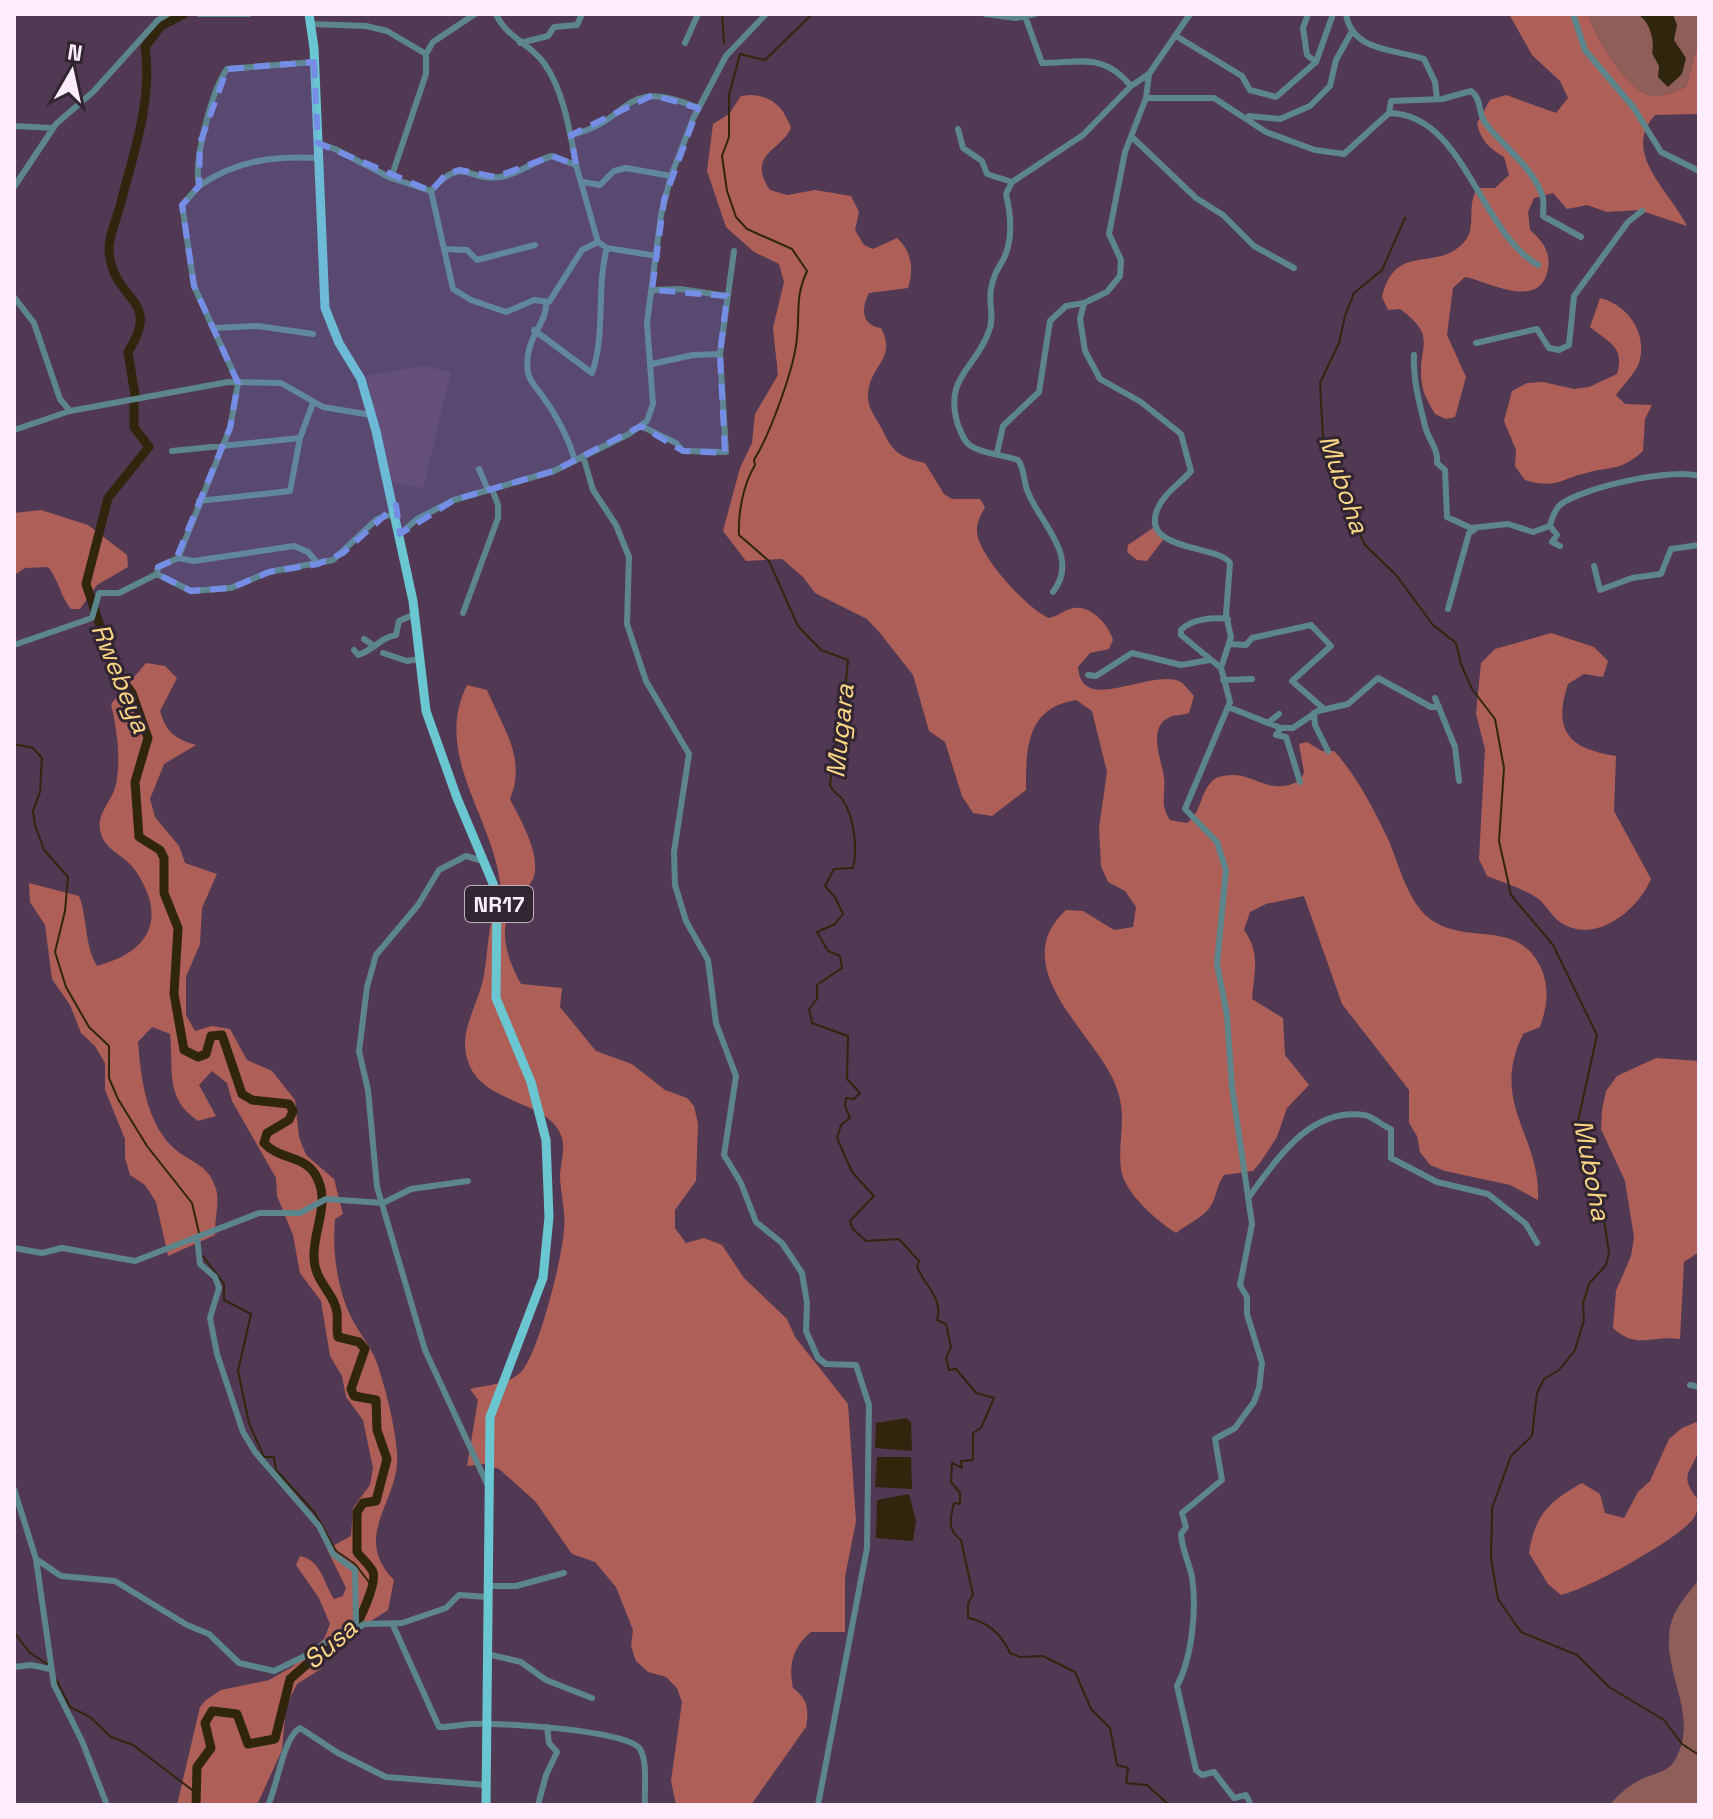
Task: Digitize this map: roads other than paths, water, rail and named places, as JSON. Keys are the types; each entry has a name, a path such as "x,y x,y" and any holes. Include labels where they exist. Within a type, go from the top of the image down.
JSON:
{"main road":[{"name":"NR17","path":"309,19 314,62 325,308 339,343 361,379 371,415 397,513 415,614 429,723 500,906 496,998 531,1082 546,1140 549,1217 538,1297 490,1417 486,1805"}],"street":[{"path":"14,187 53,128 93,92 158,20 168,14"},
{"path":"199,14 249,14"},
{"path":"391,178 426,74 426,54 433,42 475,14"},
{"path":"496,14 503,29 543,62 558,92 598,242 607,248 657,256"},
{"path":"520,43 548,36 554,27 577,25 582,14"},
{"path":"685,43 698,14"},
{"path":"400,534 430,512 490,489 554,471 641,426 653,404 647,323 661,215 671,176 698,108 726,56 766,14"},
{"path":"985,14 1035,14"},
{"path":"1053,592 1062,569 1061,546 1038,513 1025,487 1021,465 997,453 971,447 964,439 955,412 954,390 988,335 992,323 990,296 996,270 1004,258 1011,218 1006,194 1012,182 1083,135 1131,86 1149,74 1190,14"},
{"path":"1308,14 1303,38 1307,55 1316,62"},
{"path":"1346,14 1351,33 1365,43 1424,59 1435,82 1437,99"},
{"path":"1573,14 1585,50 1634,108 1661,152 1697,173"},
{"path":"1025,16 1042,63 1066,59 1102,63 1117,70 1131,86"},
{"path":"1176,36 1242,76 1250,90 1272,97 1282,94 1316,62 1332,17"},
{"path":"309,19 387,31 426,54"},
{"path":"1245,115 1280,119 1310,106 1330,86 1334,64 1351,33"},
{"path":"199,186 195,171 200,143 227,69 314,62"},
{"path":"997,453 1003,426 1039,392 1050,321 1066,306 1084,303 1107,292 1122,268 1109,228 1125,152 1146,98 1149,74"},
{"path":"1146,98 1214,98 1245,115 1262,130 1306,147 1344,154 1389,113 1391,101 1437,99 1464,90 1475,94 1486,125 1502,138 1538,188 1544,199 1543,216 1581,237"},
{"path":"571,135 591,129 630,102 653,95 672,97 698,108"},
{"path":"1389,113 1413,116 1436,133 1461,161 1478,195 1522,256 1538,265"},
{"path":"14,126 53,128"},
{"path":"958,129 963,148 982,161 987,174 1012,182"},
{"path":"1132,137 1196,198 1223,215 1254,246 1294,268"},
{"path":"318,143 391,178 431,191"},
{"path":"431,191 446,174 460,170 496,177 552,156 576,165"},
{"path":"178,558 234,411 238,383 194,286 182,205 199,186 217,173 259,159 318,158"},
{"path":"583,182 600,185 614,171 626,168 671,176"},
{"path":"431,191 453,289 471,300 506,312 534,300 546,303"},
{"path":"1476,343 1537,329 1549,348 1559,350 1569,345 1574,296 1628,222 1642,211"},
{"path":"575,460 562,430 531,381 529,346 534,330 545,317 546,303 568,275 582,250 598,242"},
{"path":"444,249 467,250 477,260 535,245"},
{"path":"534,330 592,373 604,302 603,262 607,248"},
{"path":"641,426 676,443 683,451 725,453 720,354 734,251"},
{"path":"652,290 680,289 727,296"},
{"path":"14,297 34,323 60,399 70,411"},
{"path":"1084,303 1080,319 1085,351 1100,379 1141,402 1181,434 1191,471 1160,503 1156,521 1168,540 1229,560 1229,644 1221,668 1230,700 1185,809 1217,842 1225,861 1217,964 1227,1015 1232,1087 1251,1237 1240,1285 1247,1297 1247,1314 1258,1347 1261,1372 1254,1402 1235,1428 1215,1439 1222,1480 1182,1513 1186,1527 1181,1534 1181,1546 1192,1575 1195,1616 1189,1634 1187,1668 1177,1686 1196,1770 1202,1775 1214,1772 1234,1798 1246,1795 1251,1805"},
{"path":"215,328 258,326 313,334"},
{"path":"652,364 693,355 720,354"},
{"path":"1414,355 1413,381 1426,429 1438,456 1437,463 1445,470 1445,514 1471,528 1508,524 1533,532 1550,526 1560,505 1590,490 1657,475 1699,476"},
{"path":"14,430 70,411 238,383 281,383 313,403 371,415"},
{"path":"199,501 290,491 300,438 313,403"},
{"path":"172,451 300,438"},
{"path":"583,456 593,490 616,525 629,557 627,624 646,681 689,754 674,844 675,885 686,921 708,960 716,1023 735,1070 724,1155 741,1183 756,1222 782,1243 802,1273 807,1303 806,1331 818,1358 826,1364 856,1365 869,1405 865,1565 818,1805"},
{"path":"463,613 498,518 498,505 479,469"},
{"path":"157,574 191,591 231,588 269,572 318,564 343,553 377,519 397,513"},
{"path":"1448,609 1469,533 1481,526"},
{"path":"1550,526 1557,535 1552,542 1560,546"},
{"path":"1594,566 1600,590 1632,578 1661,574 1671,549 1699,545"},
{"path":"157,574 158,567 178,558 194,561 294,546 308,552 318,564"},
{"path":"14,645 92,618 99,593 119,593 157,574"},
{"path":"354,650 358,655 387,636 396,635 399,621 415,614"},
{"path":"1221,668 1181,635 1181,628 1215,618 1228,619"},
{"path":"1229,644 1246,645 1252,638 1311,625 1331,646 1292,681 1324,709"},
{"path":"364,639 374,646"},
{"path":"383,653 407,661 420,659"},
{"path":"1088,675 1096,676 1132,653 1181,665 1210,660"},
{"path":"1228,707 1281,728 1302,724 1314,713 1348,704 1378,678 1431,707 1439,707"},
{"path":"1223,680 1252,679"},
{"path":"1435,698 1455,747 1459,781"},
{"path":"1314,713 1315,725 1328,751"},
{"path":"1268,723 1279,714"},
{"path":"1281,728 1276,735 1286,737 1300,782"},
{"path":"483,861 466,856 439,870 427,894 373,962 359,1051 368,1090 377,1187 425,1350 488,1486"},
{"path":"1248,1198 1293,1139 1340,1116 1366,1115 1391,1129 1391,1158 1437,1182 1488,1194 1526,1224 1537,1243"},
{"path":"14,1248 42,1253 62,1248 135,1261 259,1213 303,1212 326,1199 383,1203 411,1189 468,1181"},
{"path":"197,1237 200,1264 215,1277 219,1288 210,1318 217,1354 239,1422 255,1452 319,1526 333,1554 355,1570 356,1622 330,1641"},
{"path":"1690,1385 1699,1387"},
{"path":"14,1489 36,1559 50,1667 107,1805"},
{"path":"36,1559 61,1576 115,1581 209,1634 239,1663 279,1671 364,1624 392,1623 446,1608 459,1595 516,1586 564,1573"},
{"path":"392,1623 439,1727 487,1724 547,1727 600,1734 635,1744 642,1755 645,1805"},
{"path":"487,1654 521,1662 546,1680 592,1698"},
{"path":"14,1667 50,1667"},
{"path":"538,1805 557,1752 549,1743 547,1727"},
{"path":"268,1805 278,1784 289,1737 300,1728 338,1753 386,1777 486,1785"}],"waterway":[{"name":"Rwebeya","path":"135,395 128,352 138,333 140,319 138,309 117,279 109,243 144,107 145,47 161,26 184,14"},
{"path":"722,14 724,43"},
{"name":"Mugara","path":"812,14 765,60 740,54 729,95 729,137 722,156 727,191 736,217 747,229 792,249 807,271 799,296 792,365 744,490 739,535 769,561 798,626 821,650 848,660 841,734 834,748 830,785 849,814 854,832 854,860 853,868 834,869 825,886 835,897 843,914 835,924 817,932 828,951 840,956 842,968 817,985 817,999 809,1009 812,1023 848,1036 847,1079 860,1093 854,1099 846,1098 845,1106 850,1118 841,1125 837,1138 852,1172 874,1196 850,1221 852,1228 866,1241 899,1239 919,1261 917,1267 938,1306 937,1320 946,1324 951,1347 946,1358 949,1370 956,1369 976,1393 994,1398 981,1428 973,1433 973,1460 961,1461 962,1468 952,1463 951,1482 960,1493 960,1504 954,1503 951,1524 953,1532 961,1540 973,1595 968,1603 968,1618 982,1622 993,1630 1010,1653 1020,1657 1043,1656 1075,1672 1091,1709 1110,1728 1117,1765 1128,1768 1126,1783 1147,1785 1169,1805"},
{"name":"Muboha","path":"1405,218 1382,270 1354,293 1339,343 1320,383 1323,438 1364,544 1396,575 1433,625 1456,643 1472,689 1495,719 1504,768 1499,841 1511,895 1553,945 1597,1035 1578,1121 1602,1206 1609,1253 1606,1265 1589,1284 1583,1303 1584,1320 1575,1350 1559,1370 1544,1379 1537,1393 1532,1436 1511,1456 1492,1508 1491,1559 1498,1599 1521,1632 1577,1655 1609,1687 1664,1720 1682,1744 1699,1755"},
{"name":"Rwebeya","path":"134,402 134,427 149,447 108,498 86,584 115,670 132,693 148,738 135,782 139,837 160,850 164,858 164,893 178,928 174,994 184,1050 198,1057 206,1054 211,1036 222,1035 242,1094 252,1100 289,1104 293,1111 289,1120 267,1133 264,1143 276,1152 304,1163 320,1184 322,1205 314,1246 315,1266 333,1299 338,1337 359,1342 365,1349 351,1389 354,1396 376,1400 377,1430 387,1459 376,1501 363,1503 357,1512 357,1552 372,1569 374,1577 366,1603 351,1631"},
{"path":"14,744 33,748 42,758 40,792 33,811 35,825 44,850 68,877 65,911 55,952 66,987 89,1027 109,1046 109,1078 118,1099 147,1146 192,1203 199,1233"},
{"path":"202,1255 224,1284 224,1300 251,1314 238,1371 249,1423 264,1457 274,1457 276,1470 315,1513 336,1551 355,1564 372,1586"},
{"path":"14,1632 29,1652 47,1664"},
{"name":"Susa","path":"196,1805 197,1767 211,1748 205,1723 212,1711 237,1714 248,1744 275,1739 290,1679 338,1637"},
{"path":"56,1679 70,1707 90,1717 111,1737 133,1745 196,1793"}]}
